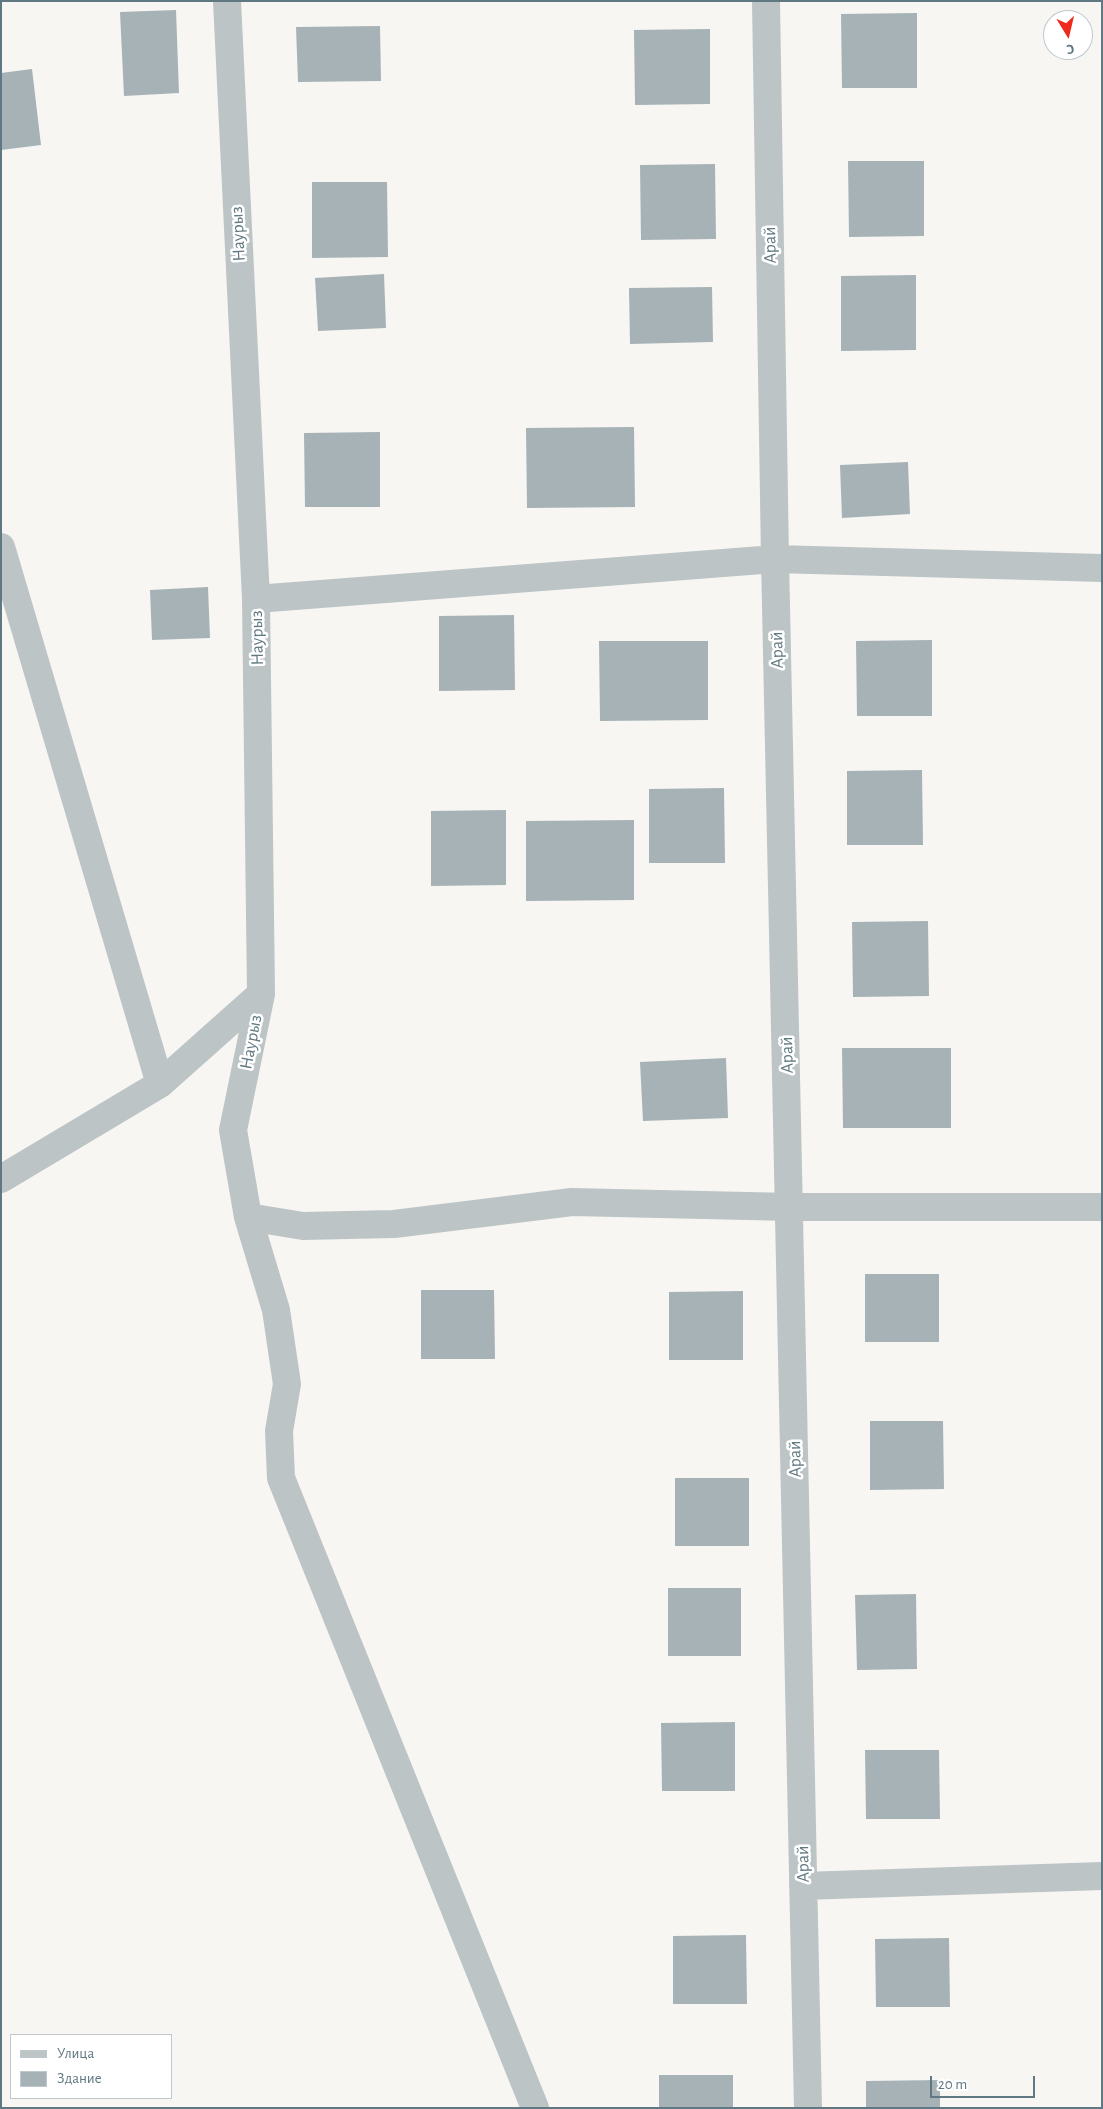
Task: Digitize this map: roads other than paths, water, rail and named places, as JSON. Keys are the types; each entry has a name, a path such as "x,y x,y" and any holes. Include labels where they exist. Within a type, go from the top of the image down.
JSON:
{"street":[{"name":"Наурыз","path":"227,1 256,599 261,994 233,1130 248,1217 276,1310 287,1384 279,1431 281,1478 535,2108"},
{"name":"Арай","path":"766,1 775,559 808,2108"},
{"path":"1,547 160,1084"},
{"path":"256,599 775,559 1102,568"},
{"path":"1,1180 160,1084 261,994"},
{"path":"248,1217 303,1226 394,1224 572,1202 790,1207 1102,1208"},
{"path":"803,1886 1102,1876"}]}
